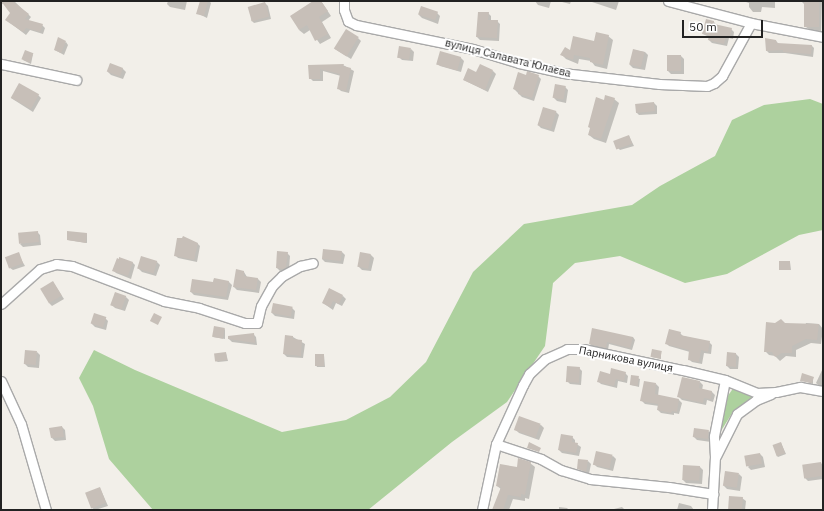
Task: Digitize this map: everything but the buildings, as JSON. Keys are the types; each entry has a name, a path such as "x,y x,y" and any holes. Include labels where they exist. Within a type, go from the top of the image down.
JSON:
{"street":[{"name":"вулиця Салавата Юлаєва","path":"344,1 344,10 348,21 356,25 473,49 518,63 563,73 659,84 708,86 714,83 722,76 751,23"},
{"path":"668,1 751,23 823,37"},
{"path":"1,64 76,80"},
{"path":"1,304 40,269 56,264 72,266 164,301 199,308 245,323 257,323 261,306 272,286 282,276 300,266 313,263"},
{"name":"Парникова вулиця","path":"482,510 496,444 529,374 544,359 567,349 583,349 610,353 725,380 757,393 776,392 800,387 816,388 823,391"},
{"path":"712,510 715,457 714,436 725,380"},
{"path":"1,381 21,424 46,510"},
{"path":"715,457 737,414 756,400 776,392"},
{"path":"496,444 541,459 561,470 590,479 670,487 713,494"}],"green space":[{"path":"810,99 823,104 823,230 799,235 727,274 685,283 620,256 575,263 553,283 545,346 507,402 452,442 368,510 153,510 109,459 93,406 79,378 94,350 135,370 282,432 346,420 390,397 426,362 473,272 524,224 632,205 660,186 715,156 732,120 764,105"},
{"path":"734,387 760,395 734,410 716,439 723,403"}]}
